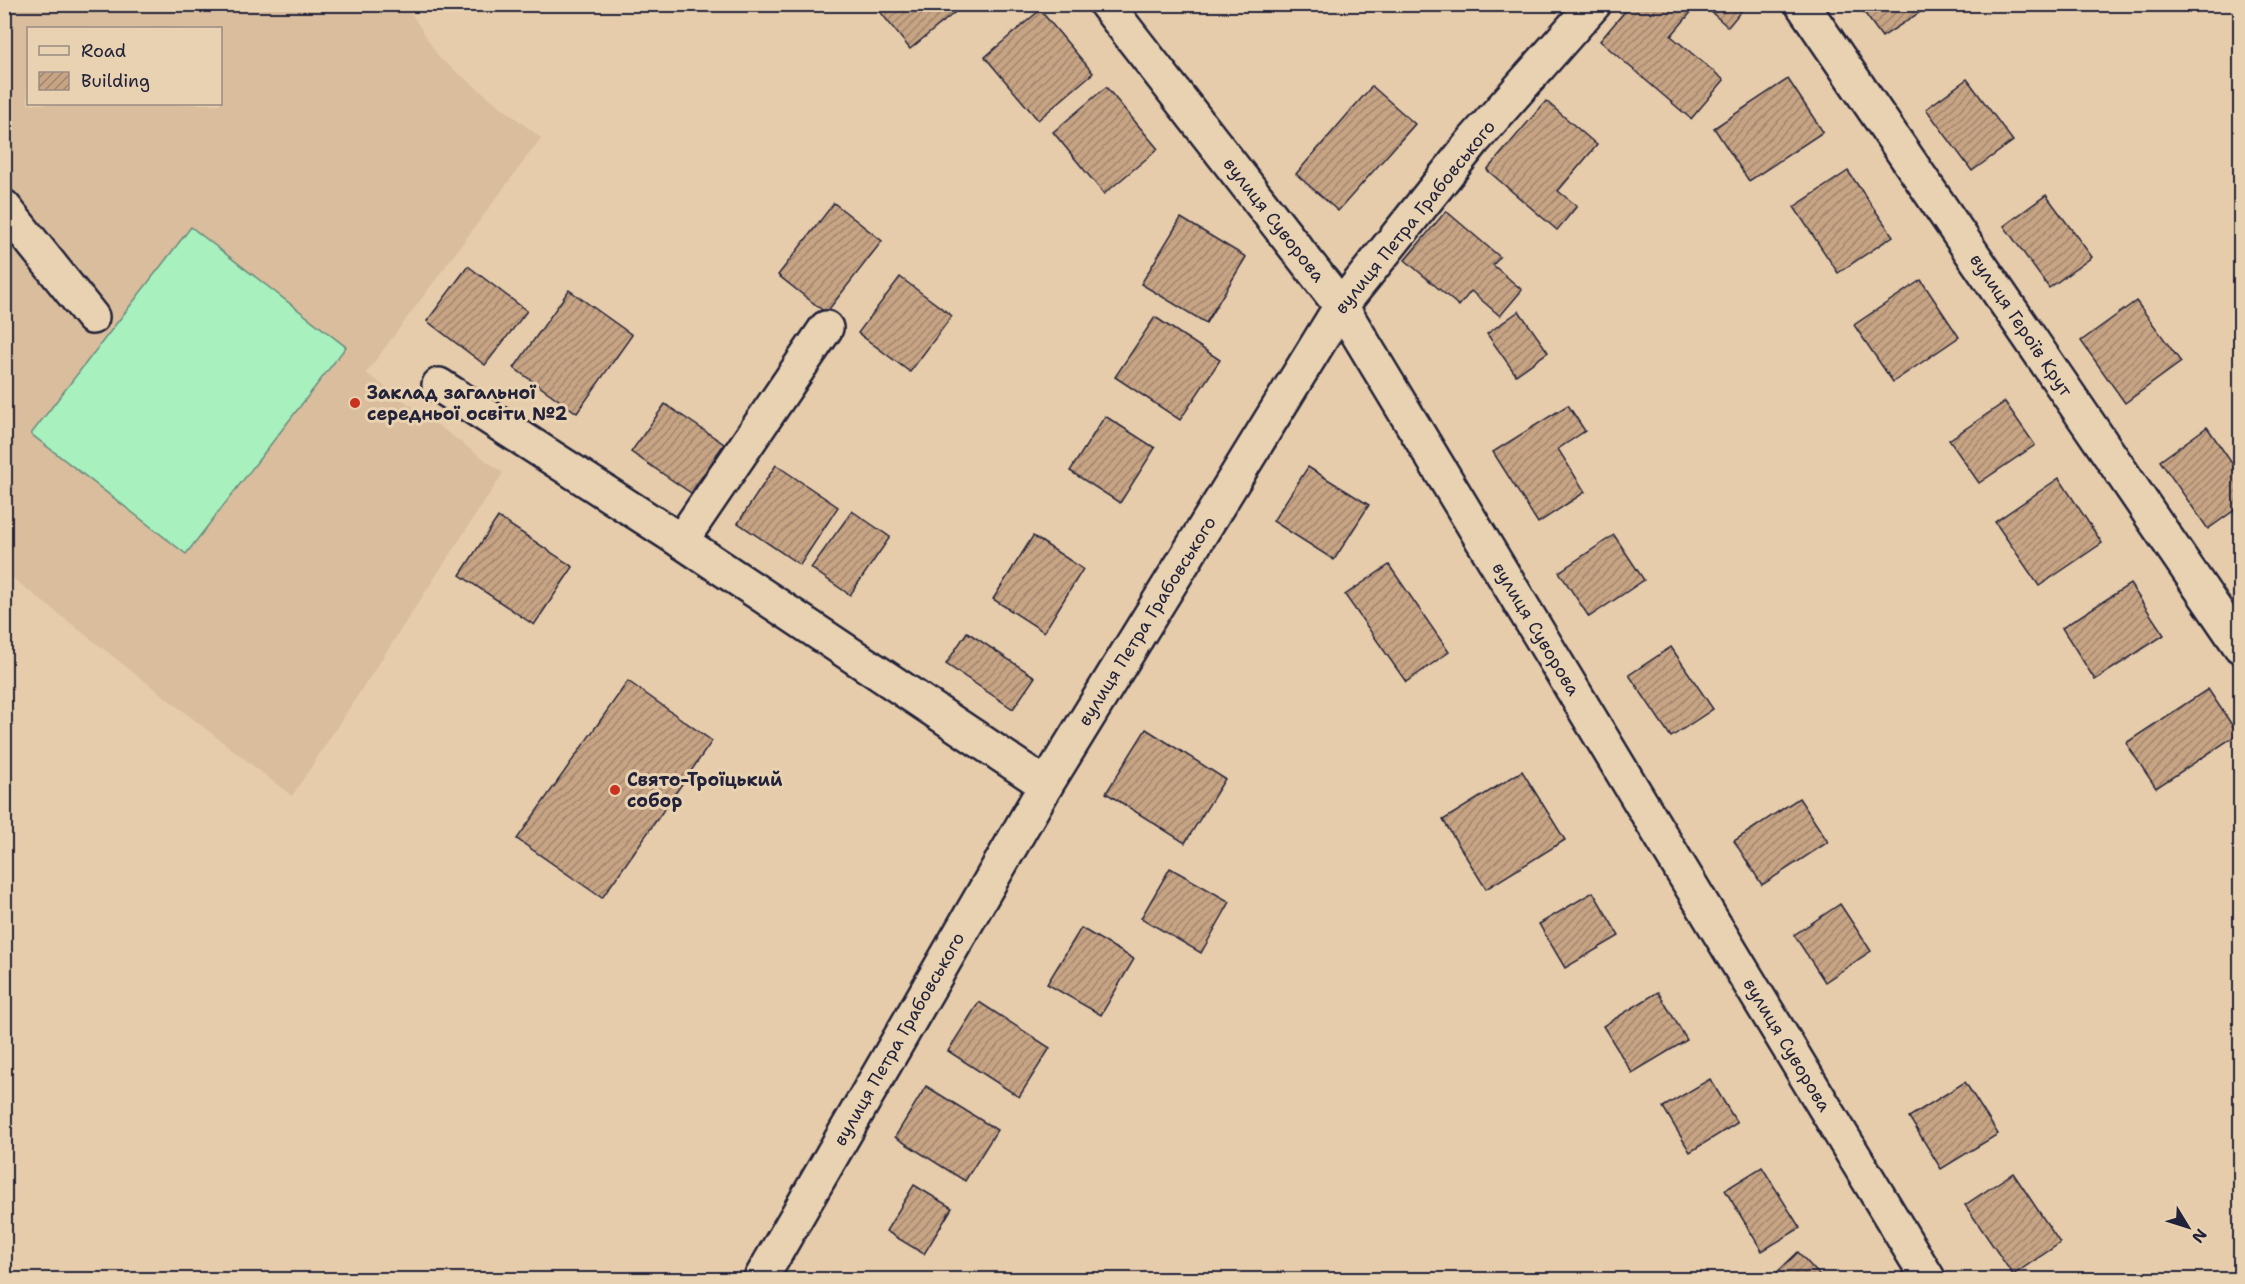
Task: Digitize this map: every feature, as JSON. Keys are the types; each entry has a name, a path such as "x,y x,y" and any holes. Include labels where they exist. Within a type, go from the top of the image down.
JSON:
{"street":[{"name":"вулиця Суворова","path":"1106,4 1341,306 1929,1280"},
{"name":"вулиця Петра Грабовського","path":"764,1278 1046,785 1341,306 1474,140 1594,4"},
{"name":"вулиця Героїв Крут","path":"1802,4 2241,646"},
{"path":"4,207 92,317"},
{"path":"681,541 825,328"},
{"path":"439,385 681,541 1046,785"}],"shaded area":[{"name":"Заклад загальної середньої освіти №2","path":"4,5 406,5 440,59 541,138 366,373 503,473 292,796 5,572"}],"green space":[{"path":"191,227 346,347 186,554 31,434"}],"building":[{"path":"874,4 965,4 910,49"},
{"path":"1631,4 1698,4 1671,36 1724,80 1691,119 1600,41"},
{"path":"1702,4 1747,4 1728,27"},
{"path":"1858,4 1922,4 1925,9 1882,37"},
{"path":"1040,10 1093,73 1038,120 985,57"},
{"path":"1788,79 1823,132 1749,181 1714,128"},
{"path":"1967,79 2013,141 1972,171 1926,109"},
{"path":"1372,86 1415,124 1338,211 1296,174"},
{"path":"1106,87 1158,149 1104,194 1053,132"},
{"path":"1546,101 1597,145 1558,191 1577,206 1557,230 1487,170"},
{"path":"1848,171 1893,236 1838,273 1794,207"},
{"path":"2046,195 2092,257 2049,288 2004,226"},
{"path":"834,203 882,241 826,313 778,275"},
{"path":"1446,211 1500,257 1493,265 1522,290 1500,316 1471,291 1459,306 1405,260"},
{"path":"1181,218 1246,257 1206,323 1141,284"},
{"path":"468,266 527,311 485,365 427,321"},
{"path":"900,277 952,316 910,372 858,333"},
{"path":"1921,280 1959,337 1893,382 1854,325"},
{"path":"569,290 632,335 577,413 514,368"},
{"path":"2136,301 2181,362 2125,403 2081,341"},
{"path":"1519,311 1548,352 1516,375 1487,334"},
{"path":"1155,317 1220,360 1180,420 1115,377"},
{"path":"2005,402 2035,445 1979,483 1949,440"},
{"path":"665,404 724,444 691,493 631,452"},
{"path":"1568,405 1585,431 1558,449 1585,492 1538,523 1493,452"},
{"path":"1105,416 1155,448 1120,503 1070,471"},
{"path":"2207,427 2240,475 2240,506 2208,529 2160,461"},
{"path":"776,465 838,507 800,565 738,523"},
{"path":"1308,467 1369,505 1334,560 1273,521"},
{"path":"2059,478 2102,543 2039,586 1995,522"},
{"path":"852,511 890,537 850,595 811,568"},
{"path":"498,517 573,567 534,625 460,575"},
{"path":"1614,535 1644,580 1589,617 1559,572"},
{"path":"1033,536 1083,569 1044,632 993,599"},
{"path":"1389,565 1449,652 1406,682 1345,595"},
{"path":"2130,584 2164,635 2095,680 2062,628"},
{"path":"967,632 1035,677 1013,709 946,664"},
{"path":"1671,647 1713,709 1671,737 1629,675"},
{"name":"Свято-Троїцький собор","path":"628,681 712,741 602,898 517,839"},
{"path":"2208,689 2238,734 2156,788 2126,743"},
{"path":"1146,729 1225,779 1185,843 1106,793"},
{"path":"1522,771 1565,840 1486,889 1443,820"},
{"path":"1799,798 1828,842 1762,885 1734,841"},
{"path":"1170,868 1230,902 1201,953 1141,918"},
{"path":"1593,892 1619,936 1565,968 1539,924"},
{"path":"1840,904 1871,951 1825,982 1794,935"},
{"path":"1081,928 1134,959 1101,1015 1047,984"},
{"path":"1658,992 1687,1040 1632,1073 1603,1026"},
{"path":"979,1002 1050,1048 1019,1097 948,1051"},
{"path":"1710,1079 1737,1123 1690,1152 1663,1107"},
{"path":"1965,1082 1998,1134 1941,1169 1909,1117"},
{"path":"926,1086 997,1130 965,1181 895,1137"},
{"path":"1762,1167 1800,1228 1762,1251 1725,1190"},
{"path":"2013,1173 2060,1243 2013,1275 1965,1205"},
{"path":"914,1185 952,1208 924,1254 886,1231"},
{"path":"1798,1252 1824,1280 1769,1280"}],"place":[{"name":"Заклад загальної середньої освіти №2","path":"355,403"},
{"name":"Свято-Троїцький собор","path":"615,790"}]}
